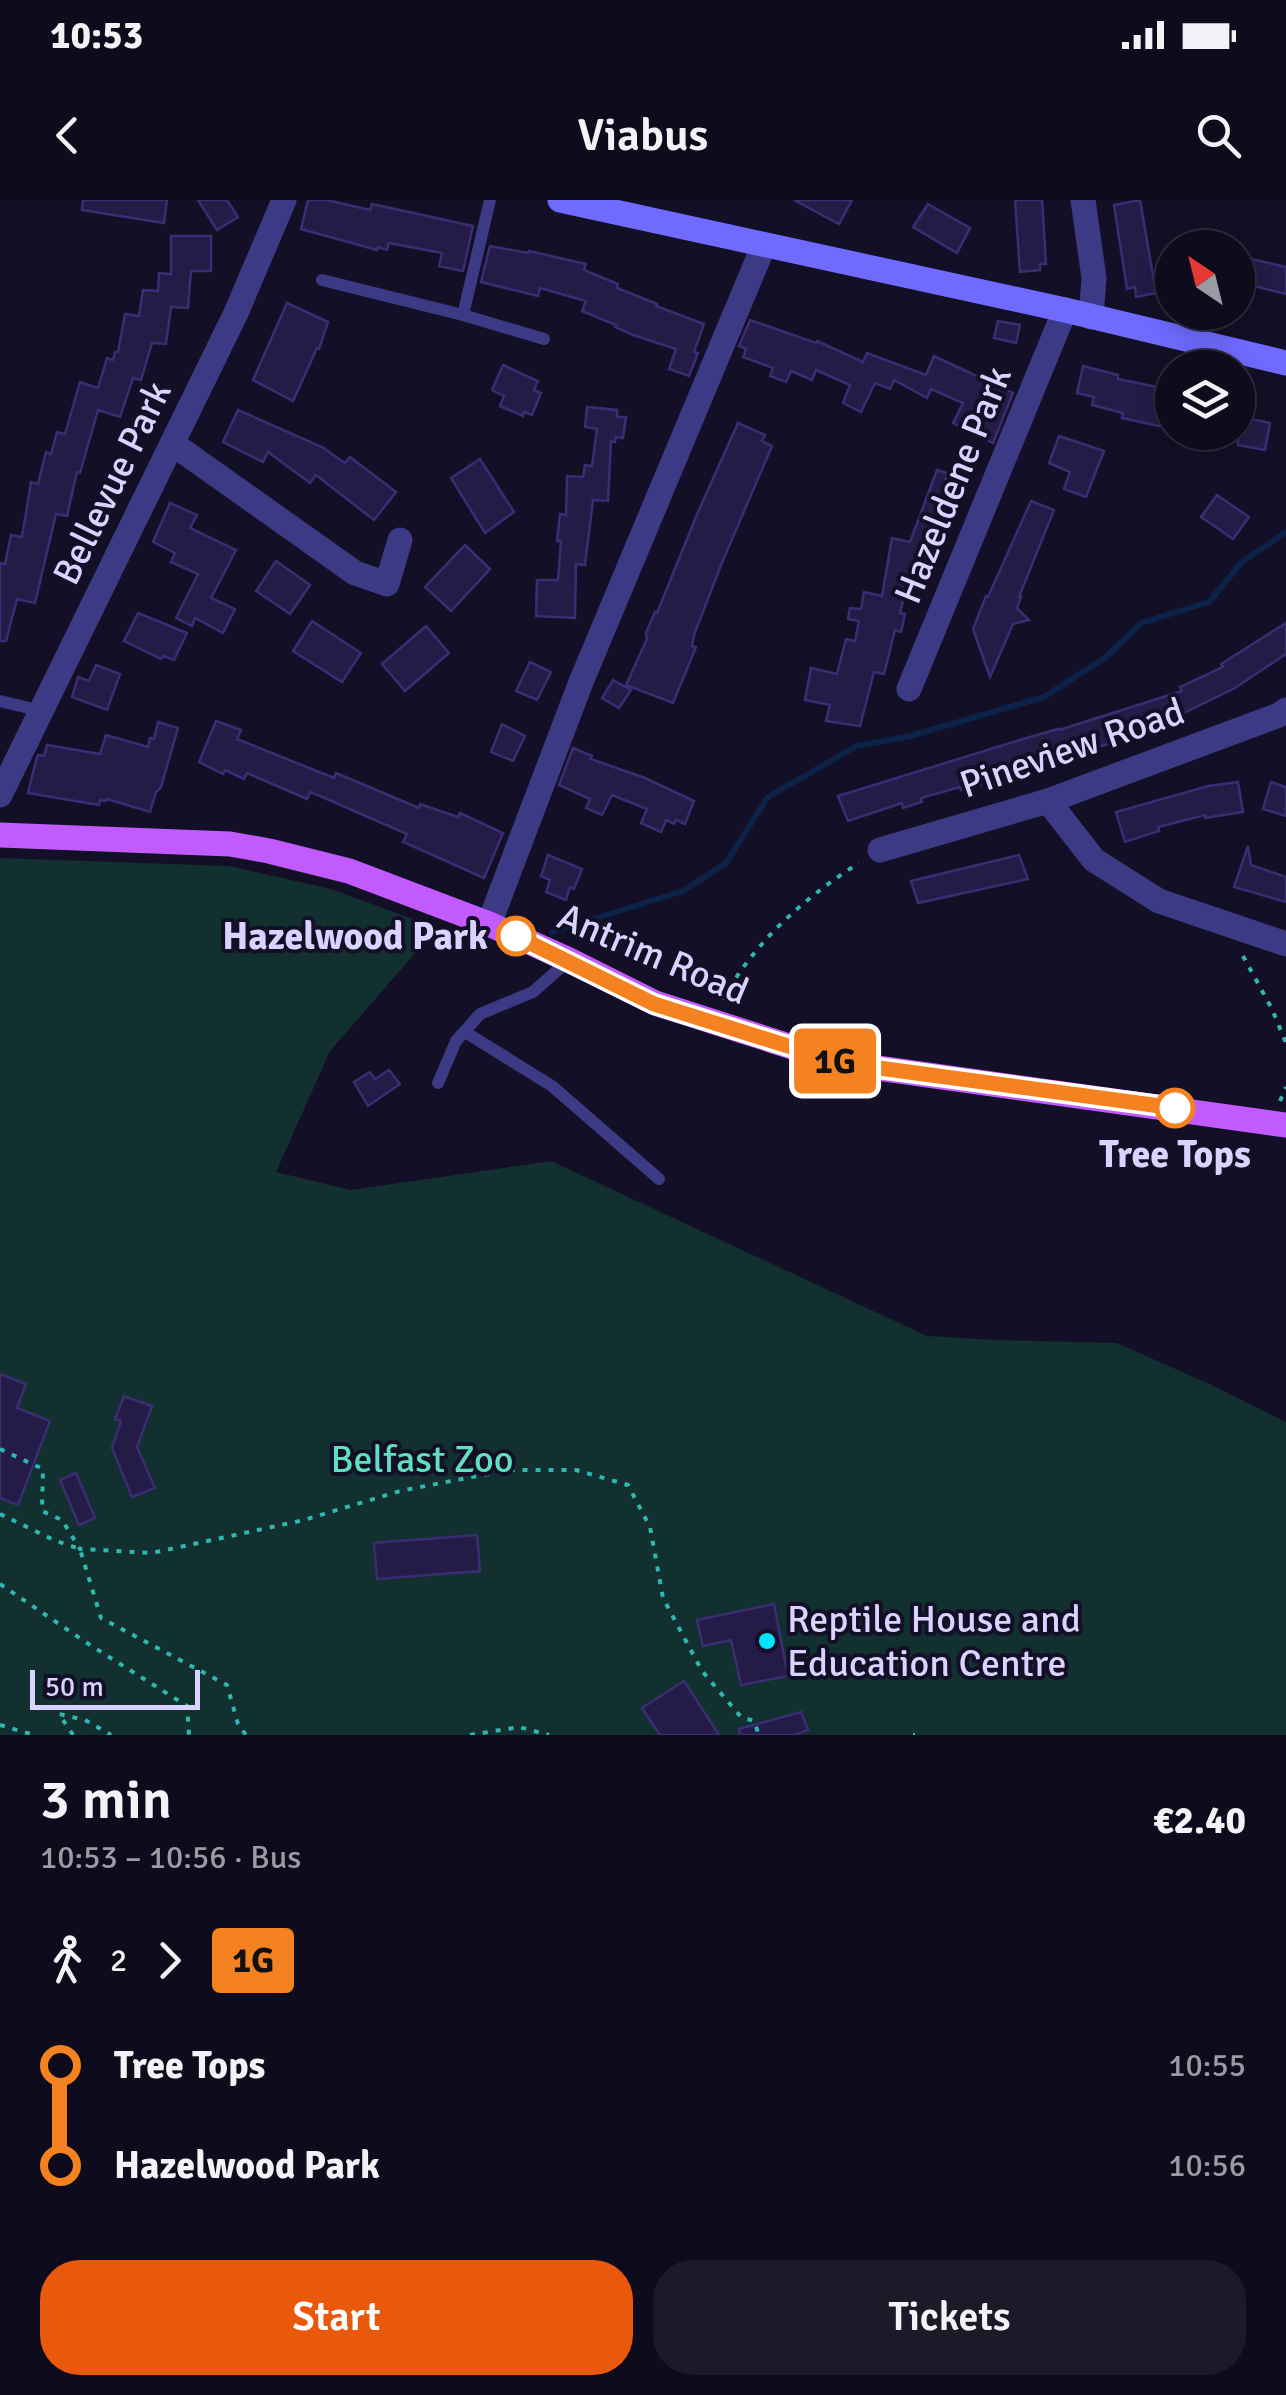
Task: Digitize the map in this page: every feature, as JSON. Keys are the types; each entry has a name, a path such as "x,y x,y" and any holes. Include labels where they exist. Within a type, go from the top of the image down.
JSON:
{"main road":[{"name":"Antrim Road","path":"0,835 230,844 349,871 489,924 654,1004 842,1063 1286,1126"}],"street":[{"name":"Bellevue Park","path":"0,796 236,313 284,200"},
{"path":"560,200 1066,310 1286,363"},
{"path":"1083,200 1094,278 1091,317"},
{"path":"489,924 581,682 764,244"},
{"name":"Hazeldene Park","path":"909,689 1066,310"},
{"path":"173,444 355,573 387,584 400,540"},
{"name":"Pineview Road","path":"880,850 1048,801 1284,717"},
{"path":"1048,801 1094,860 1159,901 1286,944"}],"lane":[{"path":"463,315 490,200"},
{"path":"322,280 544,339"},
{"path":"0,701 42,710"},
{"path":"438,1083 456,1041 480,1014 533,992 569,960"},
{"path":"464,1032 552,1086 660,1178"}],"path":[{"path":"711,1023 731,985 778,927 840,875 880,850"},
{"path":"1223,922 1272,1008 1286,1043"},
{"path":"0,1449 43,1470 42,1511 62,1520 80,1550 101,1618 227,1686 238,1724 246,1735"},
{"path":"0,1514 80,1550 152,1553 304,1520 400,1490 508,1470 576,1470 628,1485 650,1527 663,1598 702,1671 742,1717 754,1721 759,1735"},
{"path":"0,1584 188,1706 189,1735"},
{"path":"73,1735 59,1714 85,1720 111,1735"},
{"path":"0,1724 34,1735"},
{"path":"470,1735 519,1726 548,1735"}],"green space":[{"name":"Belfast Zoo","path":"0,858 229,866 331,889 437,928 330,1051 276,1172 351,1190 551,1161 927,1336 1117,1343 1286,1422 1286,1735 0,1735"}],"building":[{"path":"83,200 167,200 164,223 82,210"},
{"path":"198,200 227,200 238,217 217,230"},
{"path":"308,200 327,200 370,210 372,204 473,226 463,271 439,266 442,253 389,243 387,250 377,250 301,229"},
{"path":"794,200 852,200 839,224"},
{"path":"1015,200 1042,200 1046,264 1040,264 1040,270 1020,272"},
{"path":"1140,200 1155,293 1136,297 1135,287 1127,289 1114,205"},
{"path":"928,204 970,228 957,253 913,227"},
{"path":"171,236 211,236 211,271 191,271 188,308 171,307 166,344 152,343 141,380 133,378 120,417 98,410 67,516 56,514 35,603 17,599 6,641 0,641 0,563 5,564 11,535 22,537 31,482 38,484 46,452 51,454 57,432 65,434 80,382 98,388 107,358 113,360 118,352 125,314 139,316 143,290 158,291 159,273 171,274"},
{"path":"490,246 586,264 584,270 618,284 617,288 704,324 689,376 669,369 676,349 633,335 582,311 586,301 540,288 538,296 481,282"},
{"path":"1255,260 1286,267 1286,294 1255,286"},
{"path":"287,303 328,322 293,401 253,380"},
{"path":"750,320 817,341 863,362 867,353 926,375 934,356 1013,393 993,443 953,423 963,403 931,389 927,398 894,380 890,389 875,383 861,412 843,403 850,385 816,370 812,380 791,371 786,382 770,376 773,368 743,357 746,349 739,346"},
{"path":"998,321 1020,325 1016,343 994,338"},
{"path":"503,365 538,381 534,390 541,393 532,415 524,412 523,416 500,406 504,396 492,390"},
{"path":"1083,366 1155,387 1155,425 1122,418 1123,413 1092,405 1094,397 1077,393"},
{"path":"587,407 617,410 617,417 626,417 623,438 611,441 608,501 593,500 585,565 576,564 575,618 536,616 537,580 558,580 561,541 557,541 560,514 566,515 567,476 583,477 585,465 592,466 597,429 585,427"},
{"path":"238,410 322,447 345,463 350,457 396,492 374,520 316,475 310,483 268,452 263,462 223,442"},
{"path":"1255,420 1270,423 1265,450 1255,448"},
{"path":"738,423 765,435 762,441 772,446 694,635 692,646 696,647 673,703 626,685"},
{"path":"1059,436 1104,451 1086,497 1064,489 1070,472 1049,463"},
{"path":"480,459 514,512 485,533 451,478"},
{"path":"937,470 947,473 945,484 956,488 942,523 937,521 924,581 909,577 900,613 905,614 901,632 895,630 884,674 874,672 860,726 826,721 830,705 805,700 811,668 837,674 846,639 855,641 859,621 848,619 850,608 861,609 864,592 882,596 892,538 910,542"},
{"path":"1217,495 1249,517 1233,539 1201,517"},
{"path":"1031,501 1054,510 1019,597 1017,608 1029,620 1013,624 990,677 973,629"},
{"path":"170,503 197,515 190,528 236,550 211,598 235,609 223,633 195,618 192,626 176,618 198,574 171,562 175,553 153,542"},
{"path":"465,545 490,569 451,611 425,587"},
{"path":"276,561 310,585 290,614 256,591"},
{"path":"138,613 187,633 174,660 163,656 161,659 124,641"},
{"path":"312,621 361,653 342,682 293,651"},
{"path":"1286,623 1286,654 1235,688 1182,714 1183,717 1020,773 980,781 981,785 961,790 960,787 921,798 922,802 903,808 902,803 848,821 838,796 1182,691 1180,687 1223,667 1221,664"},
{"path":"426,626 449,653 405,691 382,664"},
{"path":"530,662 551,672 537,700 516,691"},
{"path":"96,665 120,674 107,710 72,697 78,677 89,681"},
{"path":"613,680 631,690 619,708 602,698"},
{"path":"216,721 241,730 237,739 334,778 336,773 419,808 420,804 458,817 460,813 503,833 484,878 403,842 407,834 320,796 310,792 307,799 247,773 244,779 199,762"},
{"path":"158,722 178,728 150,812 107,799 100,800 99,805 28,793 37,757 44,756 47,745 100,754 106,735 148,747"},
{"path":"502,724 525,736 513,761 491,752"},
{"path":"573,748 694,801 685,824 666,820 661,832 641,823 647,809 612,795 602,815 586,808 590,799 559,785"},
{"path":"1238,782 1243,812 1205,815 1158,827 1159,831 1125,842 1116,812 1208,786"},
{"path":"1271,782 1286,787 1286,816 1263,809"},
{"path":"1248,846 1251,865 1286,877 1286,902 1234,887"},
{"path":"548,855 582,869 566,900 546,892 550,880 541,876"},
{"path":"1019,855 1028,879 918,903 911,881"},
{"path":"389,1070 400,1084 368,1106 354,1082 370,1072 375,1079"},
{"path":"0,1374 26,1384 17,1408 50,1421 18,1505 0,1498"},
{"path":"124,1396 152,1406 137,1447 155,1488 132,1497 112,1448 121,1421 115,1419"},
{"path":"76,1473 95,1518 79,1525 60,1480"},
{"path":"477,1535 480,1571 377,1579 374,1543"},
{"name":"Reptile House and Education Centre","path":"774,1604 788,1676 741,1685 731,1640 703,1646 697,1620"},
{"path":"684,1681 719,1735 660,1735 642,1708"},
{"path":"801,1712 808,1730 793,1735 740,1735 739,1729"}],"waterway":[{"path":"552,932 683,891 726,863 768,797 857,746 910,736 1044,697 1106,657 1141,623 1209,602 1242,562 1286,532"}],"bus line":[{"name":"1G","path":"516,936 654,1004 842,1063 1175,1108"}],"place":[{"name":"Hazelwood Park","path":"516,936"},
{"name":"Tree Tops","path":"1175,1108"},
{"name":"Reptile House and Education Centre","path":"767,1641"}]}
